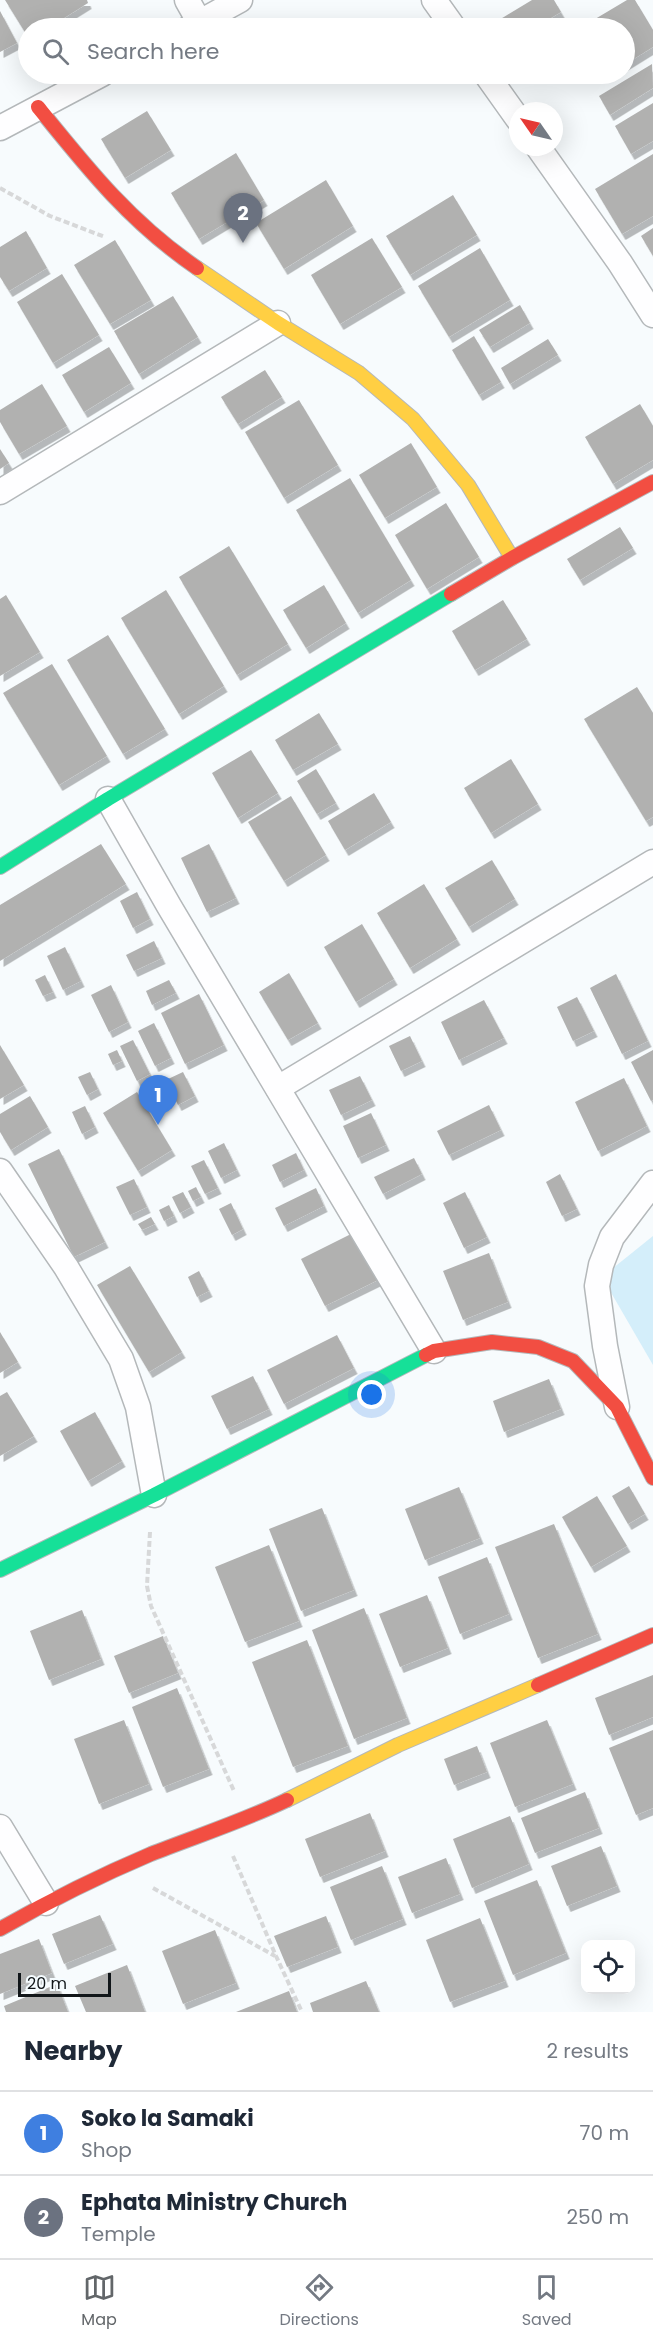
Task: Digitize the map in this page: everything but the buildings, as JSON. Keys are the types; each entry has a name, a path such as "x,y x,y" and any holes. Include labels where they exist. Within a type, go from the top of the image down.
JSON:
{"street":[{"path":"186,0 192,18"},
{"path":"208,18 240,0"},
{"path":"434,0 447,18"},
{"path":"0,128 83,84"},
{"path":"493,84 509,106"},
{"path":"38,107 121,206 168,248 278,323 359,373 413,418 468,485 512,558"},
{"path":"544,156 620,263 653,315"},
{"path":"0,492 278,323"},
{"path":"0,867 108,799 512,558 653,482"},
{"path":"108,799 168,906 434,1351"},
{"path":"278,1088 653,862"},
{"path":"0,1171 66,1266 122,1359 138,1407 154,1495"},
{"path":"617,1407 597,1286 601,1265 612,1237 653,1183"},
{"path":"0,1570 154,1495 434,1351 492,1342 538,1347 573,1361 617,1407 653,1478"},
{"path":"0,1929 46,1903 106,1874 221,1827 247,1819 398,1745 651,1641"},
{"path":"0,1827 46,1903"}],"path":[{"path":"0,188 50,216 94,234 114,239"},
{"path":"154,1495 147,1586 151,1606 247,1819"},
{"path":"221,1827 302,2012"},
{"path":"106,1874 155,1888 276,1956"}],"shaded area":[{"path":"653,1236 653,1365 602,1277"}],"traffic: fast":[{"path":"0,867 108,799 451,594"},
{"path":"0,1570 154,1495 426,1355"}],"traffic: slow":[{"path":"197,268 278,323 359,373 413,419 468,485 512,558"},
{"path":"287,1800 398,1745 538,1685"}],"traffic: jam":[{"path":"38,107 111,194 151,232 197,268"},
{"path":"451,594 512,558 653,482"},
{"path":"426,1355 434,1351 492,1342 538,1347 573,1361 617,1407 653,1478"},
{"path":"538,1685 653,1635"},
{"path":"0,1929 74,1889 132,1862 237,1822 287,1800"}],"place":[{"name":"Ephata Ministry Church","path":"243,243"},
{"name":"Soko la Samaki","path":"158,1125"}]}
